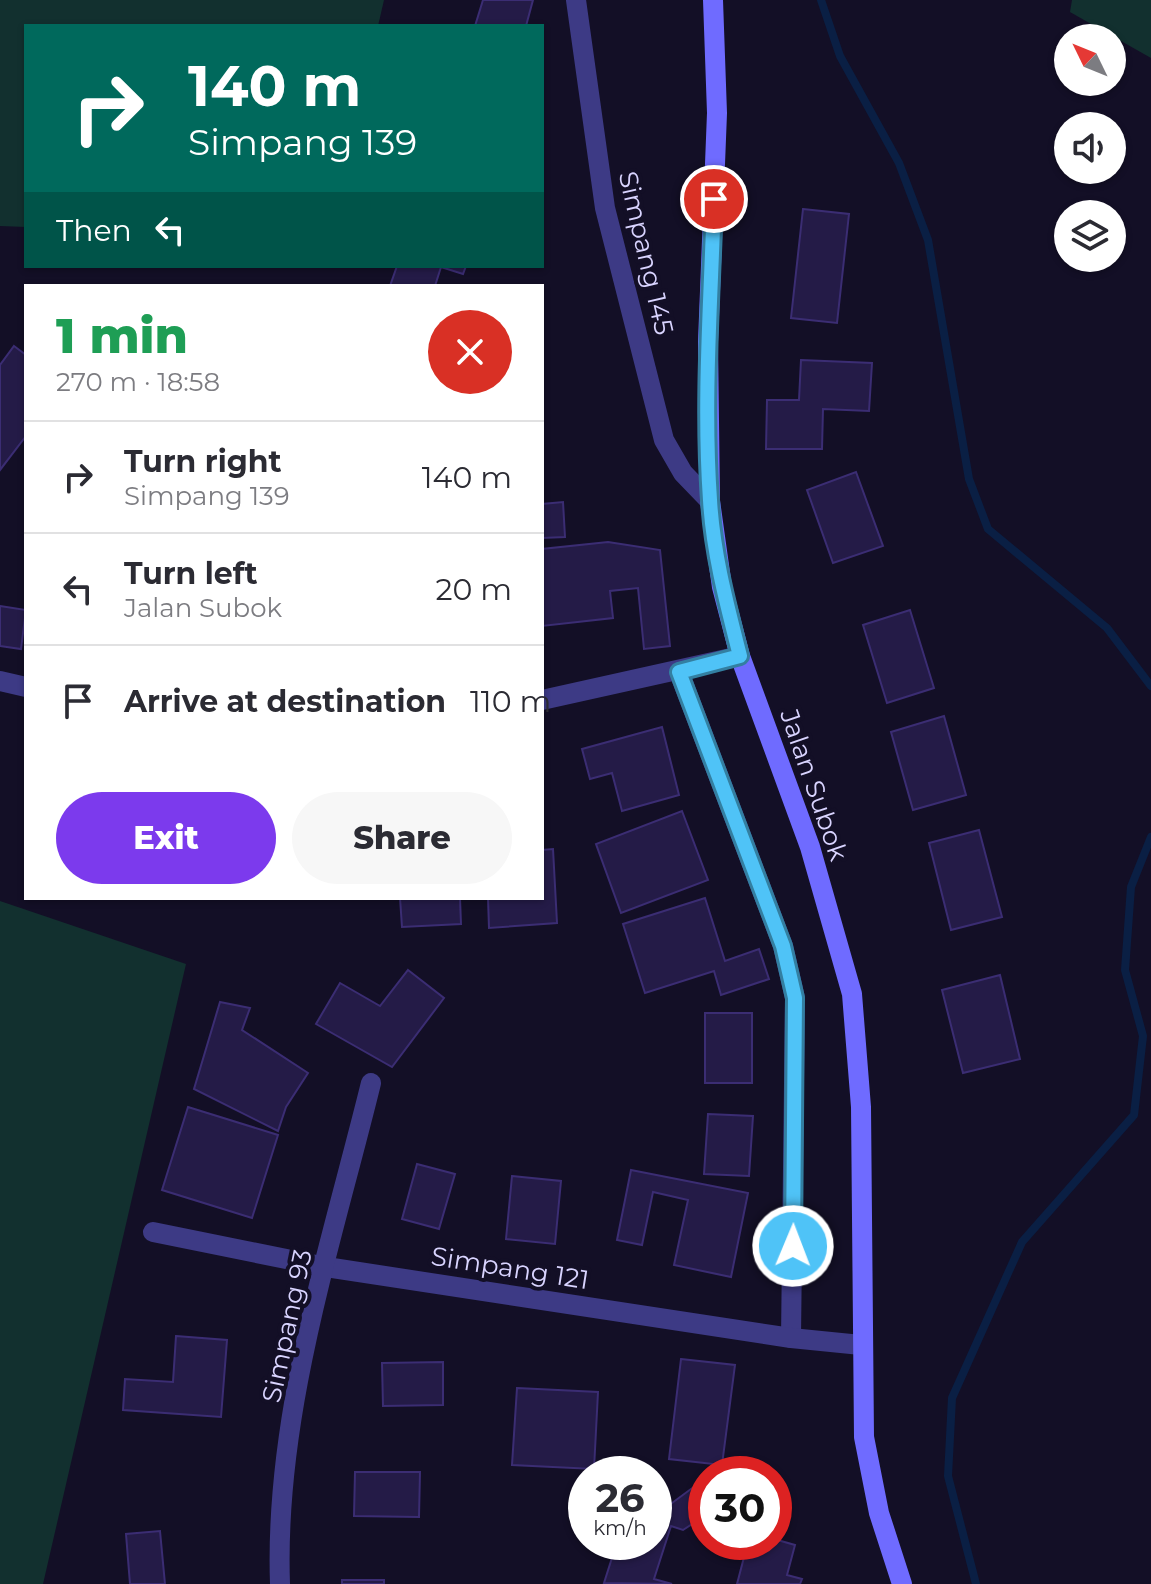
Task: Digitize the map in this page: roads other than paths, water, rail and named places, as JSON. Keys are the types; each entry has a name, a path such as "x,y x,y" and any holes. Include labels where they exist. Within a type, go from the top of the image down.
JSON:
{"main road":[{"name":"Jalan Subok","path":"713,0 717,113 708,342 710,501 722,587 740,656 810,847 852,994 861,1107 864,1437 879,1513 902,1584"}],"street":[{"name":"Simpang 145","path":"576,0 605,208 664,440 683,473 710,501"},
{"path":"544,700 740,656"},
{"path":"679,672 783,946 795,998 791,1338"},
{"path":"0,681 24,687"},
{"name":"Simpang 93","path":"280,1584 283,1478 301,1372 371,1083"},
{"name":"Simpang 121","path":"153,1232 326,1267 791,1338 861,1345"}],"waterway":[{"path":"821,0 840,56 899,163 928,240 969,479 988,529 1107,628 1151,686"},
{"path":"976,1584 948,1476 952,1398 1022,1242 1134,1115 1143,1036 1125,970 1131,887 1151,837"}]}
